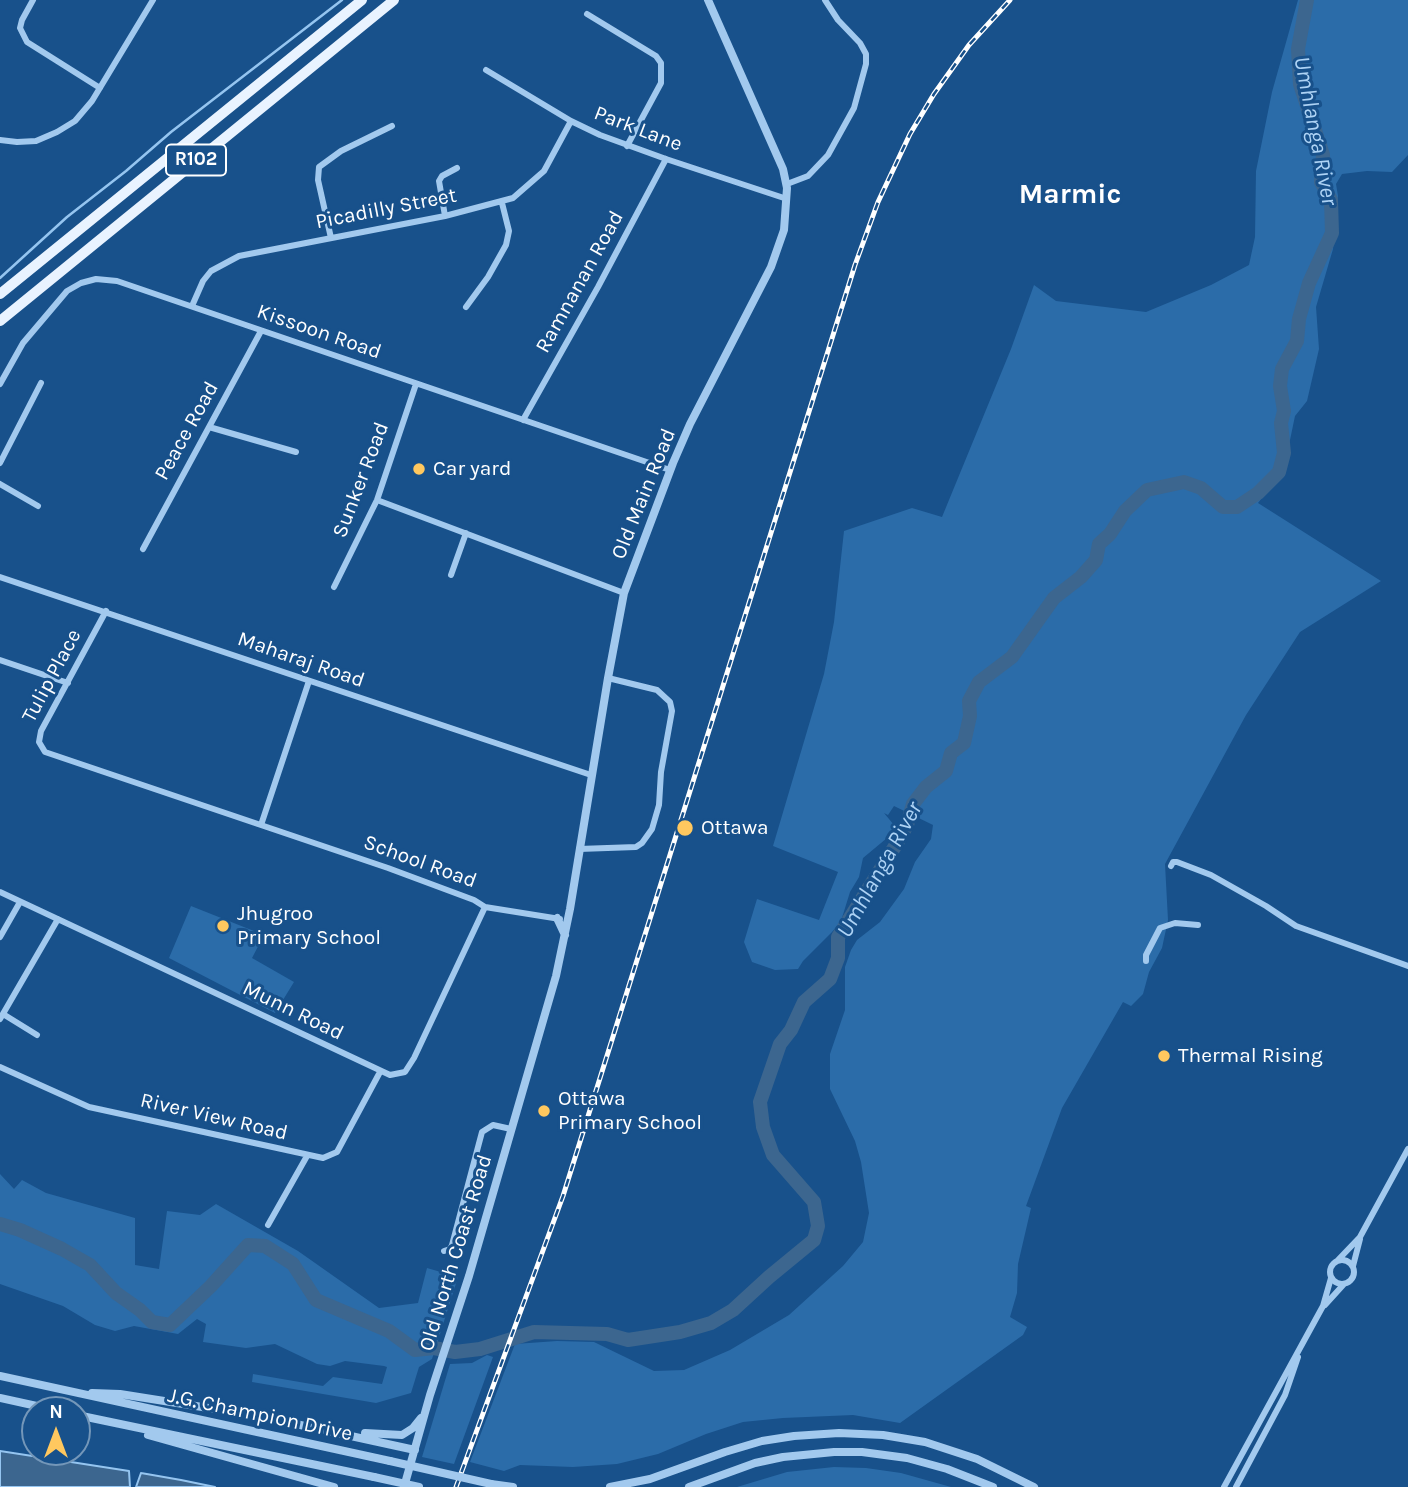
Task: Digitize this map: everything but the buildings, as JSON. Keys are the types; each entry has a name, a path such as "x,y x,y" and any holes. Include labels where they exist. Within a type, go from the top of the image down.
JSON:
{"main road":[{"name":"R102","path":"0,294 362,0"},
{"name":"R102","path":"0,321 394,0"}],"street":[{"path":"33,0 20,27 27,42 100,88"},
{"path":"0,140 36,141 75,121 100,88 153,0"},
{"name":"Old Main Road","path":"541,1030 568,920 624,593 690,424 771,267 784,230 787,199 783,169 708,0"},
{"path":"786,184 808,176 828,155 854,108 864,72 866,54 825,0"},
{"path":"587,13 656,56 661,63 661,83 627,146"},
{"name":"Park Lane","path":"486,70 571,121 627,146 787,199"},
{"name":"Picadilly Street","path":"192,306 203,281 211,271 223,262 239,256 502,203 521,192 544,171 571,121"},
{"path":"331,238 318,180 319,167 341,151 392,125"},
{"name":"Ramnanan Road","path":"523,420 666,159"},
{"path":"445,216 439,181 442,176 457,169"},
{"path":"466,307 488,277 506,245 509,231 502,203"},
{"name":"Kissoon Road","path":"0,384 23,343 67,291 96,279 117,281 670,470"},
{"name":"Peace Road","path":"143,549 261,331"},
{"path":"0,463 41,383"},
{"name":"Sunker Road","path":"334,587 377,500 416,384"},
{"path":"209,426 296,452"},
{"path":"0,484 38,506"},
{"path":"377,500 624,593"},
{"path":"451,575 466,533"},
{"name":"Maharaj Road","path":"0,577 591,775"},
{"name":"Tulip Place","path":"49,754 40,746 41,731 106,611"},
{"path":"0,660 68,683"},
{"path":"579,849 636,847 652,829 659,805 661,772 672,711 670,702 657,690 608,678"},
{"path":"261,825 309,681"},
{"name":"School Road","path":"49,754 388,868 474,900 485,907 568,920"},
{"path":"1171,866 1173,862 1177,862 1211,876 1296,926 1408,966"},
{"name":"Munn Road","path":"0,892 380,1072"},
{"path":"0,937 20,902"},
{"path":"380,1072 398,1074 409,1068 485,907"},
{"path":"557,918 565,934"},
{"path":"37,1035 1,1016 58,919"},
{"path":"1146,961 1146,955 1160,928 1175,923 1198,925"},
{"name":"Old North Coast Road","path":"404,1487 541,1030"},
{"name":"River View Road","path":"0,1067 89,1107 323,1158 337,1152 380,1072"},
{"path":"444,1251 452,1245 482,1132 493,1125 511,1129"},
{"path":"1236,1487 1284,1395 1298,1355 1323,1306 1332,1265 1360,1237 1408,1149"},
{"path":"268,1225 307,1156"},
{"path":"1323,1306 1353,1277 1360,1237"},
{"path":"1338,1261 1346,1261 1353,1266"},
{"path":"1331,1278 1336,1283 1344,1284"},
{"path":"1224,1487 1290,1364 1298,1355"},
{"name":"J.G. Champion Drive","path":"0,1376 513,1487"},
{"path":"78,1393 120,1394 259,1416 415,1450"},
{"path":"342,1432 393,1435 407,1433 419,1423 430,1395"},
{"path":"0,1398 21,1403"},
{"name":"J.G. Champion Drive","path":"91,1418 419,1487"},
{"path":"128,1426 147,1435 334,1487"},
{"path":"610,1487 650,1479 762,1441 839,1433 883,1435 936,1445 977,1459 1034,1487"},
{"path":"689,1487 755,1463 783,1457 862,1452 907,1458 947,1469 993,1487"}],"shaded area":[{"path":"1298,0 1408,0 1408,155 1392,172 1342,174 1336,184 1338,196 1333,249 1316,307 1319,349 1307,401 1295,416 1285,464 1258,503 1381,581 1300,632 1246,715 1165,864 1168,920 1162,948 1149,972 1143,994 1131,1006 1123,1002 1062,1108 1026,1206 1031,1208 1018,1264 1017,1293 1010,1317 1027,1327 1023,1335 900,1423 853,1415 783,1418 743,1422 658,1454 617,1464 573,1467 520,1465 504,1471 470,1462 515,1344 594,1342 654,1371 684,1370 730,1350 789,1315 843,1266 863,1242 869,1213 861,1162 855,1141 830,1089 830,1054 845,1010 845,967 851,950 857,940 880,922 904,889 915,862 931,839 933,825 894,806 888,815 884,813 894,828 887,838 863,858 859,877 850,892 841,921 798,969 775,970 752,962 744,942 757,899 819,920 838,872 773,846 824,674 834,622 844,531 912,508 942,517 1011,349 1034,285 1056,301 1146,312 1211,285 1249,265 1255,237 1256,171 1272,92"},
{"path":"191,906 264,935 252,958 294,982 275,1013 169,958"},
{"path":"0,1174 14,1189 22,1180 46,1193 135,1218 135,1265 159,1269 167,1211 200,1215 216,1204 298,1251 379,1308 418,1303 427,1268 458,1277 432,1359 419,1367 411,1393 376,1403 252,1382 253,1374 323,1386 333,1377 382,1384 387,1367 384,1366 345,1361 330,1366 317,1364 275,1344 246,1348 203,1342 206,1324 197,1319 178,1334 134,1326 115,1331 95,1325 63,1306 0,1284"},
{"path":"487,1355 493,1357 454,1464 422,1457 450,1364 472,1363"},
{"path":"0,1451 21,1454 21,1466 91,1465 129,1471 130,1487 0,1487"},
{"path":"834,1467 901,1473 951,1487 737,1487 787,1472"},
{"path":"141,1473 181,1480 215,1487 136,1487"}],"waterway":[{"path":"0,278 67,217 171,132 342,0"},
{"name":"Umhlanga River","path":"0,1224 62,1249 90,1265 116,1293 152,1322 170,1325 211,1286 248,1245 265,1246 293,1264 316,1300 389,1331 415,1350 434,1348 455,1352 480,1349 534,1332 607,1334 628,1340 680,1332 711,1323 733,1310 814,1240 818,1226 814,1202 773,1155 763,1127 760,1102 780,1044 791,1030 804,1002 830,979 838,958 838,937 897,843 907,825 913,804 926,787 946,771 951,753 964,743 970,716 969,701 979,682 1012,657 1054,598 1081,577 1096,560 1099,544 1110,534 1125,511 1147,490 1184,482 1201,488 1223,507 1237,507 1258,493 1279,472 1284,453 1281,423 1284,411 1280,386 1282,369 1297,341 1299,319 1309,283 1332,233 1331,200 1321,182 1323,155 1300,84 1298,49 1307,0"}],"railway":[{"path":"456,1487 563,1196 855,265 878,202 910,134 934,94 969,45 1010,0"}],"place":[{"name":"Car yard","path":"419,469"},
{"name":"Ottawa","path":"685,828"},
{"name":"Jhugroo Primary School","path":"223,926"},
{"name":"Thermal Rising","path":"1164,1056"},
{"name":"Ottawa Primary School","path":"544,1111"}],"district":[{"name":"Marmic","path":"1070,195"}]}
